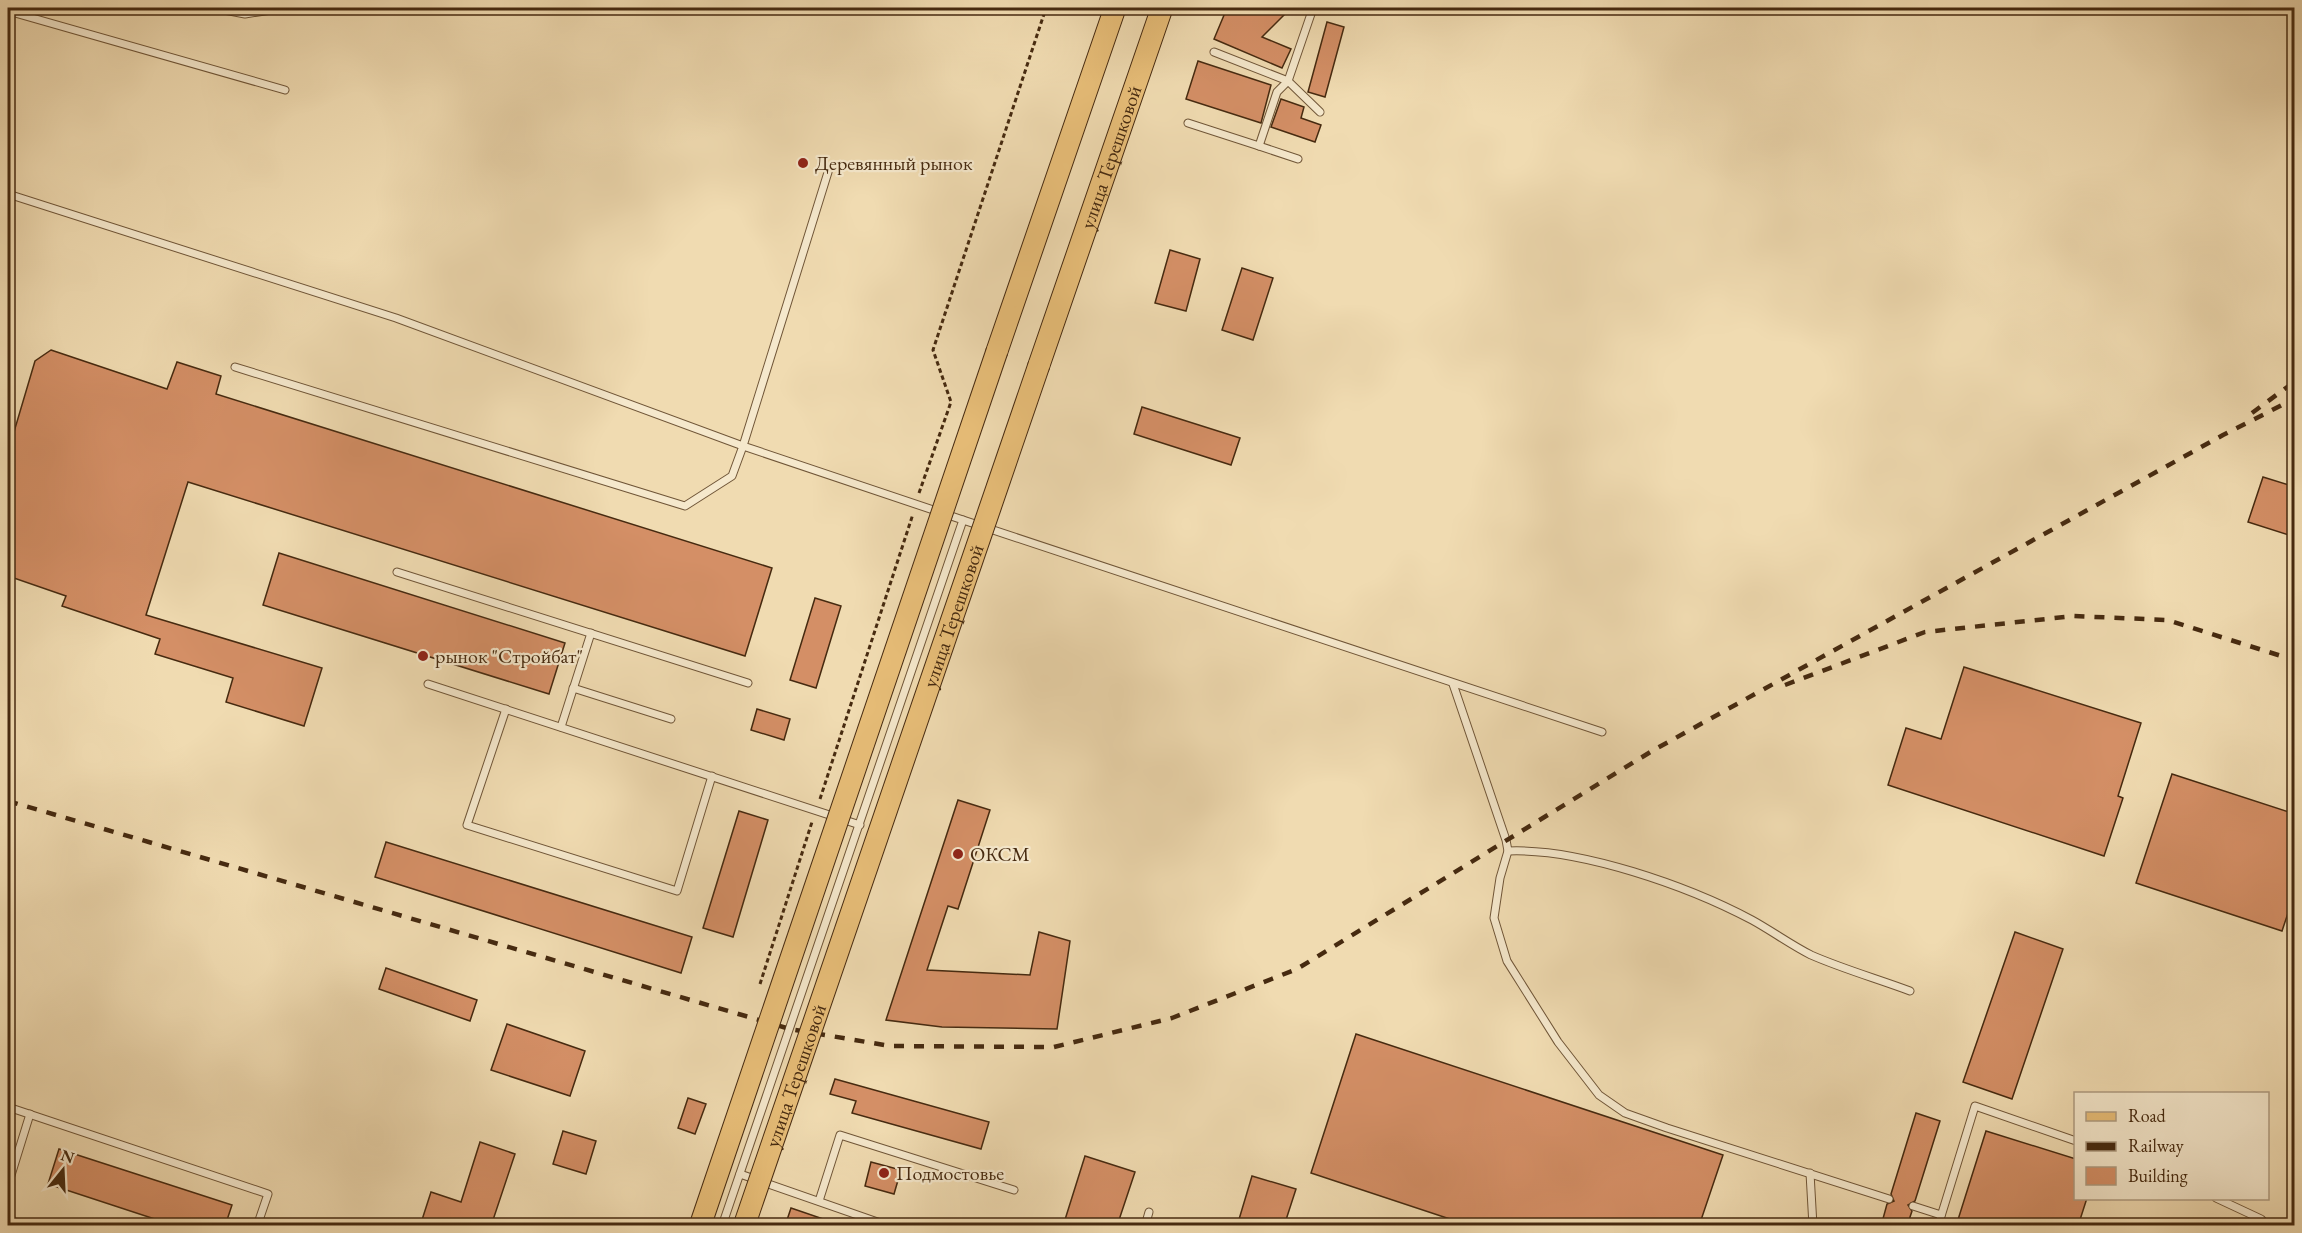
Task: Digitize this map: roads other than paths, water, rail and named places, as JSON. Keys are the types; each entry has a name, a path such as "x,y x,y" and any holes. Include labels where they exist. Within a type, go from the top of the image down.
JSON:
{"main road":[{"path":"700,1226 1115,8"},
{"name":"улица Терешковой","path":"744,1226 1162,8"}],"lane":[{"path":"214,8 245,14 271,10"},
{"path":"1259,146 1277,92 1288,81 1313,8"},
{"path":"8,11 285,90"},
{"path":"1214,52 1288,81 1320,112"},
{"path":"1188,123 1298,159"},
{"path":"235,367 685,506 732,476 744,446 829,169"},
{"path":"8,194 396,318 744,446 1602,732"},
{"path":"722,1226 963,520"},
{"path":"397,572 748,683"},
{"path":"561,727 591,633"},
{"path":"428,684 860,825"},
{"path":"1453,684 1508,851 1500,878 1494,918 1507,961 1558,1042 1599,1095 1635,1117 1889,1198"},
{"path":"573,688 671,718"},
{"path":"506,709 467,825 676,891 712,776"},
{"path":"1508,851 1529,850 1599,863 1682,889 1751,920 1811,954 1910,991"},
{"path":"1938,1226 1976,1106 2074,1140"},
{"path":"8,1107 267,1194 257,1226"},
{"path":"8,1185 30,1114"},
{"path":"819,1201 840,1135 1014,1190"},
{"path":"1810,1173 1813,1226"},
{"path":"740,1174 889,1226"},
{"path":"2220,1200 2261,1219 2268,1226"},
{"path":"1913,1206 1941,1215"},
{"path":"1145,1226 1149,1212"}],"railway":[{"path":"2252,413 2294,382"},
{"path":"8,801 790,1029 890,1046 1054,1047 1172,1018 1297,969 1652,751 2223,435 2294,399"},
{"path":"1785,685 1925,632 2074,616 2167,620 2294,660"}],"place":[{"name":"Деревянный рынок","path":"803,163"},
{"name":"рынок \"Стройбат\"","path":"423,656"},
{"name":"ОКСМ","path":"958,854"},
{"name":"Подмостовье","path":"884,1173"}]}
